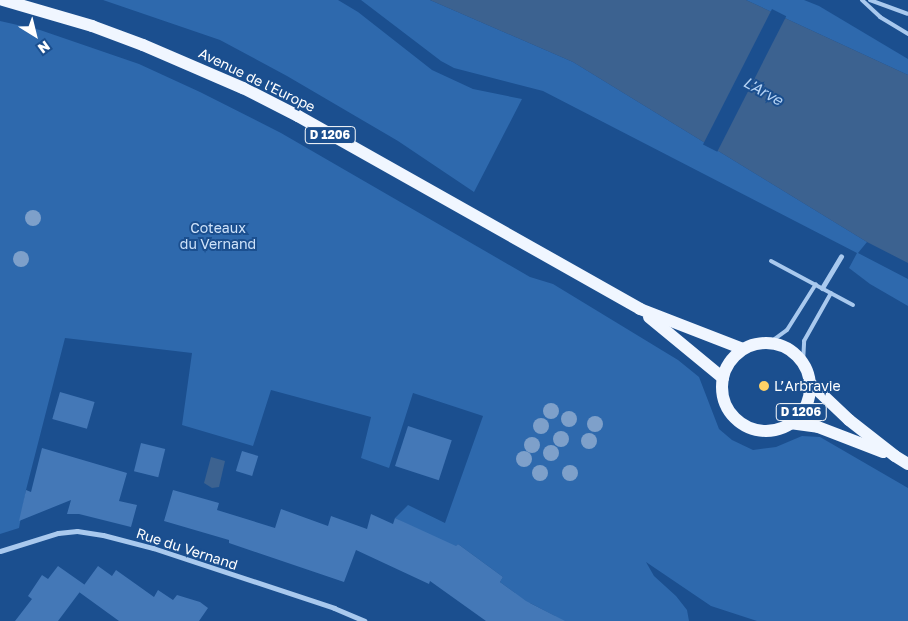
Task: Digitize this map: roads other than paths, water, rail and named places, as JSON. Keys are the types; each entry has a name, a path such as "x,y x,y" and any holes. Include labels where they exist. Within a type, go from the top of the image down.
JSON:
{"main road":[{"name":"Avenue de l'Europe","path":"3,0 92,26 143,45 243,88 298,116 640,309 743,349"},
{"name":"Avenue de l'Europe","path":"640,309 723,378"},
{"path":"723,378 730,362 743,349 756,344 769,343 788,349 802,363"},
{"name":"D 1206","path":"802,363 809,382 849,420 908,464"},
{"name":"D 1206","path":"723,378 725,404 741,423 757,430 766,430 790,423 818,428 895,456"},
{"name":"D 1206","path":"790,423 805,405 809,382"}],"street":[{"path":"822,288 841,256"},
{"name":"Rue du Vernand","path":"0,551 58,534 77,531 103,535 153,548 334,608 364,621"}],"lane":[{"path":"862,0 880,17 908,34"},
{"path":"870,0 908,14"},
{"path":"771,261 853,305"},
{"path":"769,343 787,330 816,284"},
{"path":"802,363 804,341 831,293"}],"water":[{"name":"L'Arve","path":"430,0 746,0 908,75 908,263 867,242 573,62"},
{"path":"211,457 225,461 219,487 212,488 204,483"}],"place":[{"name":"L’Arbravie","path":"764,386"}],"park label":[{"name":"Coteaux du Vernand","path":"218,236"}]}
